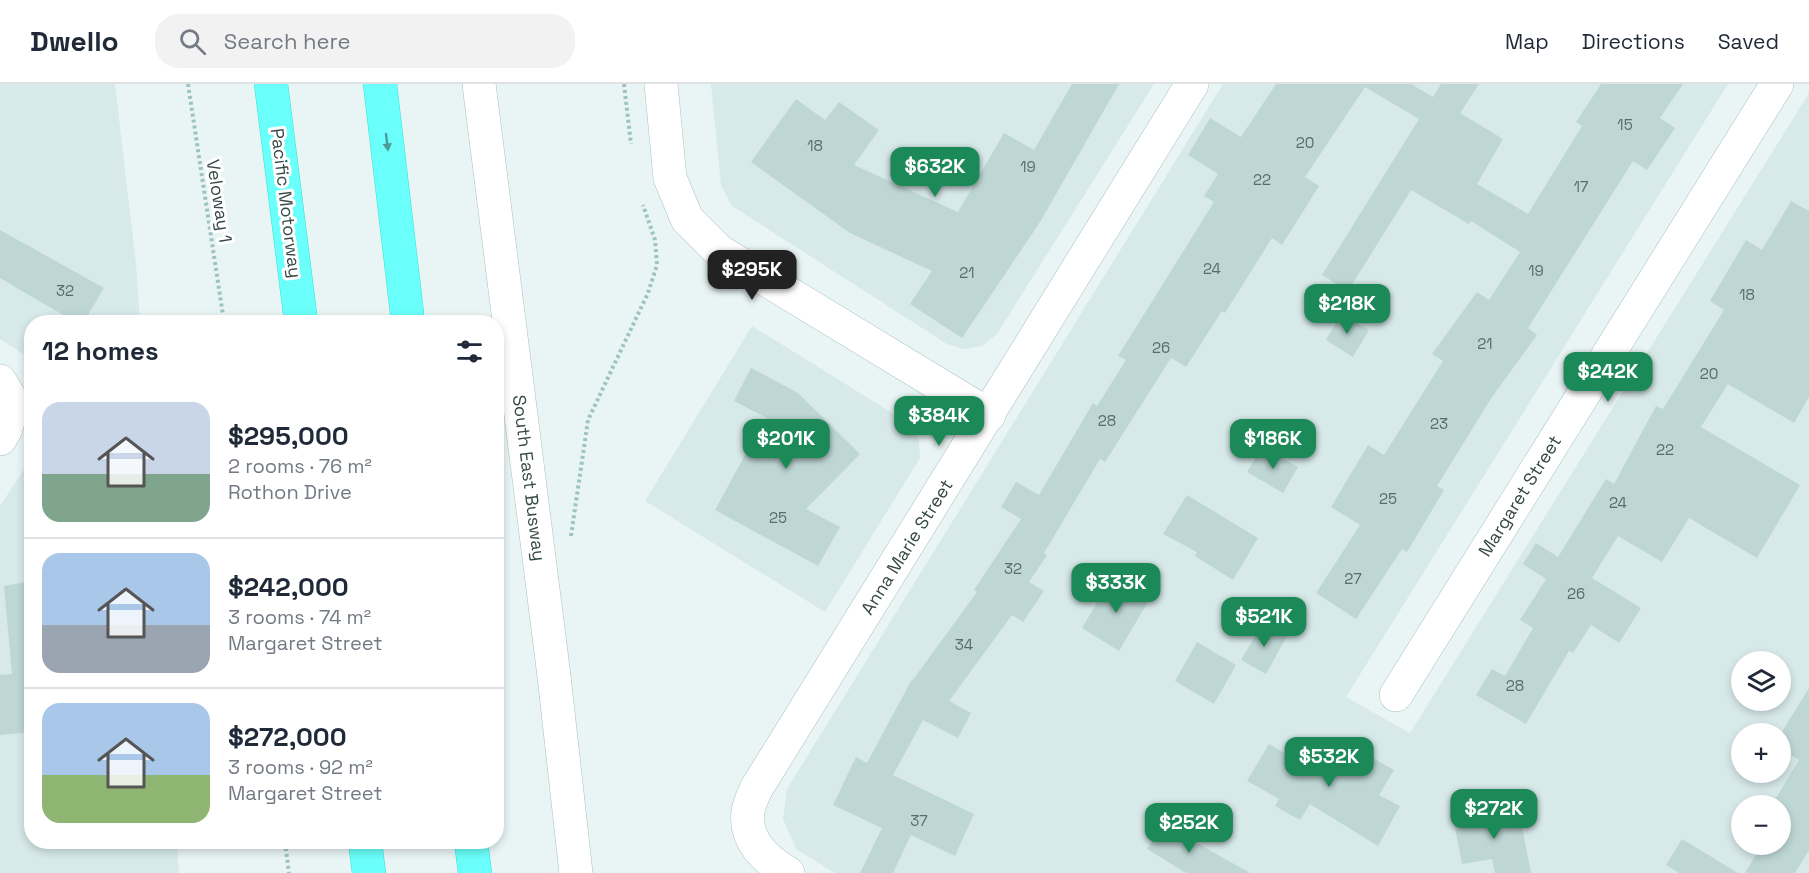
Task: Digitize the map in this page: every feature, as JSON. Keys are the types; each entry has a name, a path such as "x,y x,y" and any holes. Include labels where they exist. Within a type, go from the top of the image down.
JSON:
{"highway":[{"name":"Pacific Motorway","path":"271,84 300,315"},
{"path":"380,84 407,315"},
{"path":"366,849 369,873"},
{"path":"472,849 475,873"}],"street":[{"name":"South East Busway","path":"479,84 554,676 576,873"},
{"path":"661,84 670,178 687,219 719,251 989,415"},
{"name":"Anna Marie Street","path":"788,873 774,865 758,849 747,830 748,810 756,789 1192,84"},
{"name":"Margaret Street","path":"1396,695 1777,84"},
{"path":"0,439 6,429 6,392"}],"path":[{"name":"Veloway 1","path":"188,84 223,315"},
{"path":"624,84 632,152"},
{"path":"571,537 588,420 648,293 657,265 655,240 642,204"},
{"path":"286,849 289,873"}],"shaded area":[{"path":"0,84 115,84 136,264 140,315 24,315 24,354 0,339"},
{"path":"711,84 1154,84 997,334 982,346 964,349 947,344 732,206 721,185"},
{"path":"1223,84 1728,84 1346,697 1410,733 1809,93 1809,873 835,873 796,849 783,819 787,789"},
{"path":"752,326 910,424 919,439 920,458 825,612 645,501"},
{"path":"24,469 24,849 177,849 179,873 0,873 0,506"}],"building":[{"path":"1072,84 1119,84 1040,222 962,338 910,304 932,271 850,233 751,162 796,99 825,120 839,102 879,130 854,165 958,212 1004,133 1034,150"},
{"path":"1276,84 1411,84 1433,97 1441,84 1479,84 1460,113 1503,139 1477,184 1528,214 1582,126 1576,122 1601,84 1683,84 1660,118 1675,128 1647,170 1633,161 1528,328 1537,335 1492,397 1437,486 1444,490 1407,552 1402,549 1356,619 1316,593 1360,525 1331,507 1368,445 1384,455 1443,361 1432,354 1477,292 1489,300 1520,252 1471,221 1469,224 1411,190 1348,291 1322,275 1419,119 1365,87 1305,177 1319,186 1282,245 1272,238 1225,313 1222,311 1186,367 1171,358 1105,462 1100,459 1044,553 1047,555 1029,582 1044,591 1023,622 1012,615 949,701 971,713 958,738 923,720 893,775 974,814 955,856 911,835 893,873 860,873 882,828 833,805 856,757 867,763 911,681 977,592 974,590 1021,519 1001,507 1016,482 1039,495 1093,403 1097,406 1126,360 1118,356 1214,202 1204,196 1218,174 1188,155 1210,118 1241,137"},
{"path":"1791,201 1809,211 1809,397 1794,423 1728,384 1701,427 1800,485 1757,558 1689,518 1662,562 1618,536 1592,578 1641,608 1619,643 1591,625 1573,653 1569,651 1526,724 1476,695 1492,669 1505,676 1533,628 1520,620 1546,579 1523,564 1536,543 1558,557 1606,479 1614,484 1656,406 1663,409 1724,310 1710,301 1746,240 1762,250"},
{"path":"0,230 104,288 88,315 63,315 0,278"},
{"path":"1341,314 1369,330 1353,357 1326,340"},
{"path":"751,368 798,393 860,454 806,509 840,527 818,566 715,510 752,442 747,437 767,418 734,401"},
{"path":"1262,447 1298,467 1283,493 1247,472"},
{"path":"1187,495 1258,538 1233,580 1195,556 1197,552 1163,534"},
{"path":"1112,578 1149,600 1119,651 1082,628"},
{"path":"24,582 24,733 0,735 0,675 12,674 4,586"},
{"path":"1263,623 1287,636 1266,674 1241,660"},
{"path":"1197,642 1236,665 1214,704 1175,681"},
{"path":"1809,688 1809,850 1795,873 1745,873 1756,855 1791,855 1791,795 1778,795 1785,783 1791,783 1791,773 1799,760 1791,755 1791,723 1787,723"},
{"path":"1308,740 1355,768 1364,753 1394,770 1379,795 1400,806 1378,846 1310,804 1300,820 1275,806 1279,799 1247,781 1269,744 1297,761"},
{"path":"1518,806 1531,873 1495,873 1492,859 1462,864 1453,817"},
{"path":"1164,823 1250,873 1186,873 1147,849"},
{"path":"1682,839 1738,873 1679,873 1666,865"}]}
